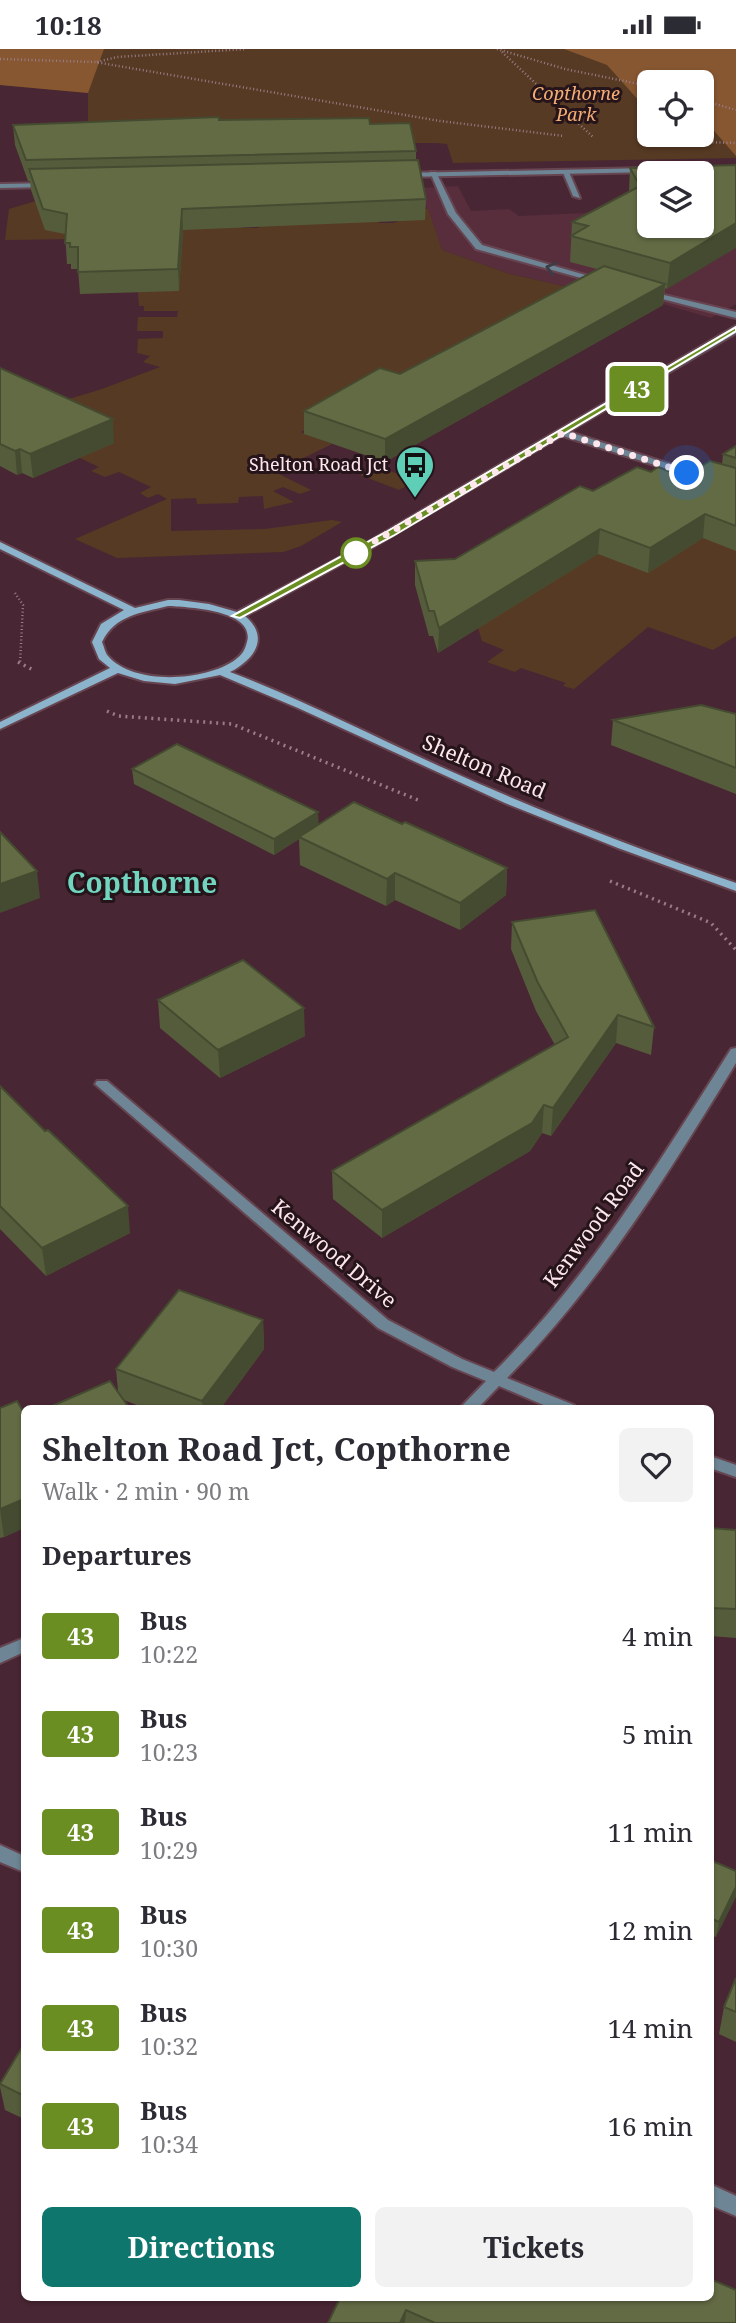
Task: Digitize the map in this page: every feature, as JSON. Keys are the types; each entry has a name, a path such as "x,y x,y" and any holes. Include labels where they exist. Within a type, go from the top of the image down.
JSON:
{"main road":[{"path":"237,616 368,546 736,330"},
{"path":"0,545 131,610"},
{"path":"187,603 223,609 249,626 253,638 250,651 239,663 200,678 154,680 115,670 101,658 96,645 99,632 112,620 131,610 187,603"},
{"path":"0,726 115,670"},
{"name":"Shelton Road","path":"221,672 281,694 435,768 628,850 736,887"}],"street":[{"path":"397,175 637,170"},
{"path":"565,172 577,196"},
{"path":"433,174 452,214 479,247 618,285"},
{"path":"0,186 53,184"},
{"path":"631,288 736,315"},
{"path":"563,433 736,488"},
{"name":"Kenwood Road","path":"471,1405 497,1380 587,1275 667,1166 736,1052"},
{"name":"Kenwood Drive","path":"102,1084 383,1324 497,1380 559,1405"},
{"path":"714,1463 736,1471"},
{"path":"0,1656 21,1646"},
{"path":"0,1853 21,1863"},
{"path":"714,2196 736,2206"}],"path":[{"path":"95,62 117,57 246,49"},
{"path":"497,49 637,83"},
{"path":"502,51 595,140 584,138"},
{"path":"0,59 95,62 440,121 574,137"},
{"path":"714,104 736,110"},
{"path":"714,142 736,143"},
{"path":"9,590 18,595 23,605 18,663 32,670"},
{"path":"104,710 118,716 232,724 429,805"},
{"path":"608,880 711,923 736,950"}],"shaded area":[{"path":"0,49 104,49 88,93 0,85"},
{"path":"564,49 736,49 736,156 714,131 714,70 637,70 637,99 607,65"},
{"path":"458,186 471,211 509,209 519,216 608,212 637,222 637,238 714,238 714,236 736,239 736,304 711,318 639,297 568,287 510,274 442,250 419,188"}],"green space":[{"name":"Copthorne Park","path":"0,49 736,49 736,158 453,163 447,144 436,143 88,143 88,93 0,85"},
{"path":"53,196 79,239 5,240 9,209"},
{"path":"428,209 442,250 510,274 568,287 405,409 320,422 301,432 332,444 275,472 311,490 300,494 283,487 273,491 294,502 264,509 263,496 239,497 238,503 197,504 196,498 171,499 171,531 265,529 332,520 342,522 301,546 283,552 117,558 75,539 167,499 158,494 148,498 140,493 151,487 119,472 105,477 91,471 99,467 0,420 102,389 160,367 143,362 150,356 137,353 138,339 163,338 163,331 137,331 138,317 177,317 178,311 144,311 144,306 139,306 138,292 100,238 240,222 242,228 259,228 259,221 333,223 378,219 378,223 394,223"},
{"path":"377,466 416,481 399,490 360,475"},
{"path":"736,500 736,636 713,650 648,627 574,689 563,686 566,683 521,668 515,672 487,662 504,650 482,641 476,621 522,575 547,585 593,557 558,543"}],"building":[{"path":"219,117 219,120 369,118 370,124 410,123 416,151 26,160 13,125"},
{"path":"418,160 426,199 182,209 178,269 78,272 78,247 70,247 70,243 65,243 67,214 43,209 29,169"},
{"path":"736,165 736,223 714,236 714,166"},
{"path":"630,168 637,168 637,181"},
{"path":"637,188 637,238 711,238 670,263 571,236 588,226 572,222"},
{"path":"604,266 665,284 385,439 304,411 380,368 400,374"},
{"path":"0,368 113,419 30,454 20,449 15,451 0,444"},
{"path":"736,446 736,458 723,454"},
{"path":"710,461 736,468 736,526 705,514 650,548 600,529 439,628 434,611 429,611 415,561 455,559 580,486 593,491 637,467 651,472 658,467 683,477"},
{"path":"701,705 736,714 736,768 613,720"},
{"path":"177,744 318,812 274,839 132,769"},
{"path":"354,802 507,868 460,903 395,873 387,879 299,837"},
{"path":"0,832 37,871 0,884"},
{"path":"595,910 654,1027 618,1015 553,1108 544,1105 532,1123 382,1210 332,1171 568,1037 538,983 512,922"},
{"path":"243,960 304,1008 218,1050 158,1000"},
{"path":"0,1086 128,1206 42,1248 0,1206"},
{"path":"179,1290 263,1320 202,1401 116,1369"},
{"path":"110,1381 127,1405 54,1405"},
{"path":"17,1401 21,1408 21,1500 0,1509 0,1408"},
{"path":"714,1528 736,1530 736,1609 714,1608"},
{"path":"714,1862 736,1871 736,1887 719,1922 714,1920"},
{"path":"736,1978 736,2012 724,2007"},
{"path":"21,2049 21,2094 0,2084"},
{"path":"714,2281 736,2290 736,2323 435,2323 406,2310 400,2323 328,2323 339,2301 714,2301"}],"bus line":[{"name":"43","path":"237,616 390,534 736,330"}],"place":[{"name":"Shelton Road Jct","path":"415,499"}],"district":[{"name":"Copthorne","path":"142,883"}],"route":[{"path":"356,553 349,556 563,433 687,473"}]}
